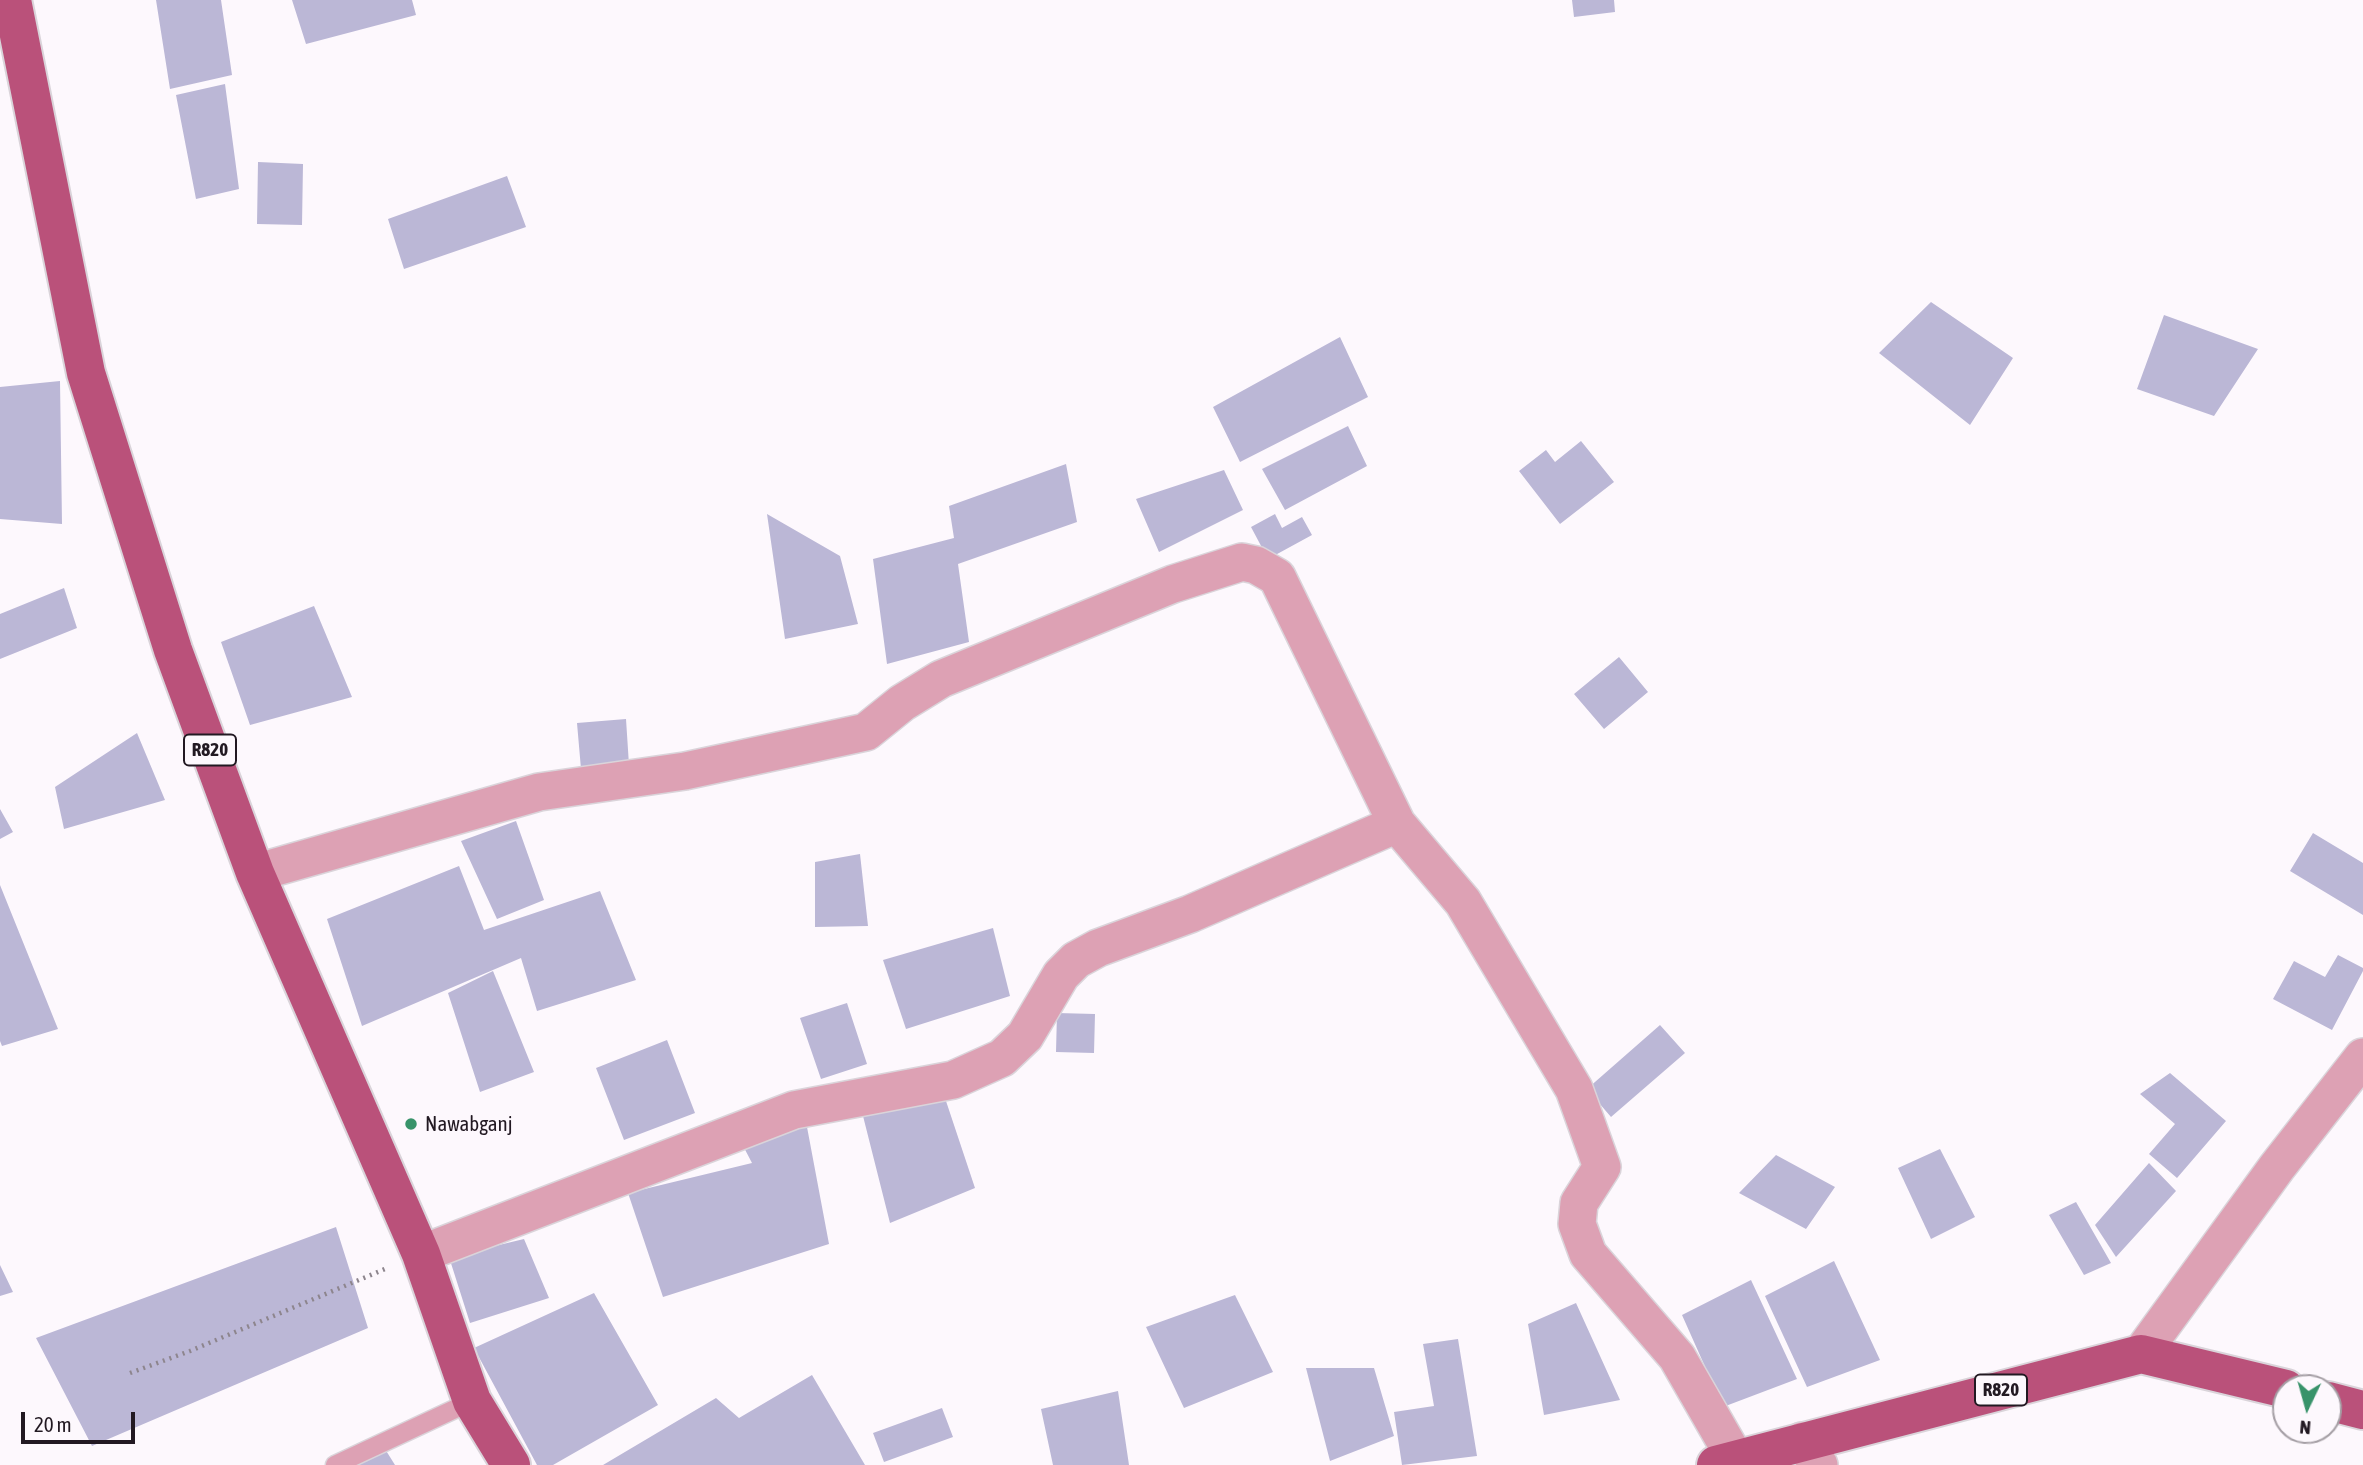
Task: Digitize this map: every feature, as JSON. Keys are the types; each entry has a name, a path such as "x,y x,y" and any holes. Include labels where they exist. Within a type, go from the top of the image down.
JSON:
{"main road":[{"name":"R820","path":"12,0 86,373 173,650 255,873 421,1254 472,1401 511,1465"},
{"name":"R820","path":"1725,1462 1810,1453 2141,1354 2272,1386"},
{"path":"2342,1405 2363,1410"}],"street":[{"path":"255,873 539,792 685,771 866,732 902,703 941,679 1173,584 1242,562 1256,565 1277,577 1397,824 1463,902 1574,1089 1602,1167 1579,1203 1577,1224 1588,1254 1677,1356 1725,1462"},
{"path":"421,1254 794,1110 953,1080 1002,1058 1025,1036 1061,975 1076,960 1098,948 1190,914 1397,824"},
{"path":"2141,1354 2277,1167 2363,1057"}],"lane":[{"path":"335,1465 472,1401"}],"path":[{"path":"130,1373 273,1317 421,1254"}],"building":[{"path":"156,0 221,0 232,75 170,89"},
{"path":"292,0 412,0 416,15 306,44"},
{"path":"1572,0 1614,0 1615,12 1574,17"},
{"path":"225,84 239,189 196,199 176,95"},
{"path":"258,162 303,164 302,225 257,224"},
{"path":"507,176 526,227 404,269 388,219"},
{"path":"1931,302 2013,358 1970,425 1879,353"},
{"path":"2164,315 2258,349 2214,416 2137,389"},
{"path":"1340,337 1368,397 1240,462 1213,407"},
{"path":"60,381 62,524 0,519 0,387"},
{"path":"1348,426 1367,466 1285,510 1262,469"},
{"path":"1581,441 1614,482 1560,524 1519,471 1546,450 1555,462"},
{"path":"1066,464 1077,522 958,564 969,642 887,664 873,559 954,538 949,506"},
{"path":"1224,470 1243,510 1159,552 1136,499"},
{"path":"767,514 840,556 858,624 785,639"},
{"path":"1275,514 1282,528 1302,517 1312,535 1268,559 1251,527"},
{"path":"64,588 77,628 0,659 0,614"},
{"path":"314,606 352,697 250,725 221,642"},
{"path":"1619,657 1648,692 1604,729 1574,694"},
{"path":"626,719 629,765 581,769 577,723"},
{"path":"137,733 165,800 64,829 55,787"},
{"path":"0,809 13,832 0,839"},
{"path":"516,821 544,900 497,919 461,841"},
{"path":"2313,833 2363,863 2363,915 2290,871"},
{"path":"860,854 868,926 815,927 815,862"},
{"path":"459,866 484,930 600,891 636,980 537,1011 521,958 362,1026 327,919"},
{"path":"0,885 58,1029 2,1046 0,1041"},
{"path":"993,928 1010,996 906,1029 883,960"},
{"path":"2338,955 2363,968 2363,971 2332,1030 2273,999 2294,961 2325,977"},
{"path":"493,971 534,1072 480,1092 448,993"},
{"path":"847,1003 867,1064 821,1079 800,1018"},
{"path":"1057,1013 1095,1014 1094,1053 1056,1052"},
{"path":"1660,1025 1685,1053 1611,1117 1587,1089"},
{"path":"667,1040 695,1113 624,1140 596,1068"},
{"path":"2170,1073 2226,1121 2177,1178 2149,1154 2175,1124 2140,1094"},
{"path":"943,1092 975,1188 890,1223 863,1116"},
{"path":"807,1127 829,1244 663,1297 628,1193 752,1163 740,1140"},
{"path":"1940,1149 1975,1217 1931,1239 1898,1168"},
{"path":"1776,1155 1835,1187 1806,1229 1739,1193"},
{"path":"2149,1163 2176,1191 2116,1257 2095,1225"},
{"path":"2076,1202 2111,1263 2084,1275 2049,1215"},
{"path":"336,1227 368,1328 92,1446 36,1338"},
{"path":"524,1239 549,1298 470,1323 449,1257"},
{"path":"1834,1261 1880,1360 1807,1387 1765,1296"},
{"path":"0,1265 13,1292 0,1296"},
{"path":"1751,1280 1797,1379 1723,1407 1682,1315"},
{"path":"594,1293 658,1405 553,1465 537,1465 474,1348"},
{"path":"1235,1295 1273,1372 1184,1408 1146,1327"},
{"path":"1576,1303 1620,1400 1544,1415 1528,1324"},
{"path":"1458,1339 1477,1456 1402,1465 1394,1412 1434,1406 1423,1344"},
{"path":"1306,1368 1374,1368 1394,1436 1330,1461"},
{"path":"812,1375 865,1465 603,1465 716,1398 739,1418"},
{"path":"1118,1391 1129,1465 1053,1465 1041,1409"},
{"path":"942,1408 953,1437 884,1462 873,1433"},
{"path":"385,1449 395,1465 357,1465"}],"place":[{"name":"Nawabganj","path":"411,1124"}]}
